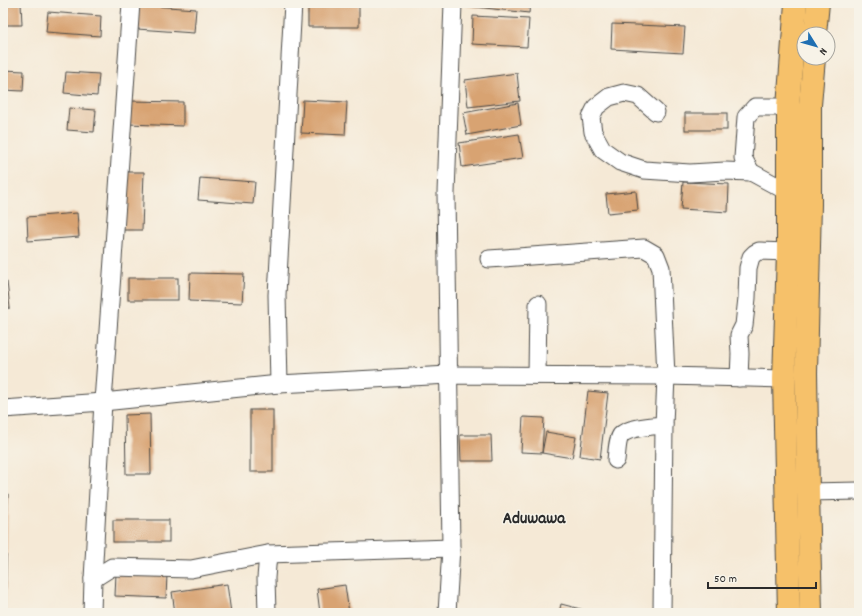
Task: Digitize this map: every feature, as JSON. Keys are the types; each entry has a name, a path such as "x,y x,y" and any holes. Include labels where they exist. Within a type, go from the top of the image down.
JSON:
{"highway":[{"path":"789,613 784,380 788,252 788,107 796,3"},
{"path":"816,26 818,3"},
{"path":"811,613 807,365 810,211 810,105 813,66"}],"street":[{"path":"92,613 103,402 131,3"},
{"path":"278,384 277,295 293,3"},
{"path":"447,613 451,548 446,193 453,3"},
{"path":"656,112 638,96 624,93 609,97 596,107 591,117 593,132 603,150 620,162 644,170 690,173 725,171 751,172 788,192"},
{"path":"751,172 743,158 746,117 755,107 788,107"},
{"path":"489,259 644,248 656,255 662,268 666,376 662,613"},
{"path":"739,378 739,335 744,325 748,268 751,257 759,251 788,252"},
{"path":"537,375 538,304"},
{"path":"3,409 103,402 278,384 449,375 666,376 784,380"},
{"path":"616,460 619,439 627,430 664,425"},
{"path":"808,492 859,491"},
{"path":"93,579 112,567 191,569 268,554 451,548"},
{"path":"267,613 266,578 268,554"}],"building":[{"path":"3,3 21,3 22,25 3,25"},
{"path":"359,3 359,27 308,27 308,4"},
{"path":"467,3 530,3 529,13 467,6"},
{"path":"139,5 196,9 194,33 137,29"},
{"path":"48,12 101,16 100,36 46,32"},
{"path":"473,16 529,19 527,47 472,44"},
{"path":"612,24 685,27 683,53 611,49"},
{"path":"3,70 24,71 23,91 3,90"},
{"path":"66,72 99,74 97,96 64,93"},
{"path":"517,73 520,101 468,107 465,80"},
{"path":"303,100 347,102 345,135 301,133"},
{"path":"129,101 183,102 183,126 128,124"},
{"path":"518,103 521,125 467,135 463,113"},
{"path":"69,108 96,110 94,132 67,130"},
{"path":"685,113 727,113 727,130 685,130"},
{"path":"519,134 523,158 462,167 459,143"},
{"path":"125,172 144,172 142,230 123,230"},
{"path":"200,178 255,182 253,204 198,200"},
{"path":"683,182 729,184 728,212 681,209"},
{"path":"636,191 638,210 608,213 606,194"},
{"path":"77,213 79,237 28,241 27,217"},
{"path":"190,273 244,274 242,303 189,301"},
{"path":"128,278 178,278 178,300 128,300"},
{"path":"3,282 7,282 10,308 3,309"},
{"path":"588,391 608,393 600,459 580,456"},
{"path":"250,410 273,410 273,472 250,472"},
{"path":"150,414 151,474 126,474 125,415"},
{"path":"523,417 544,418 542,453 521,452"},
{"path":"546,432 576,437 572,458 542,453"},
{"path":"460,435 491,435 492,461 461,461"},
{"path":"3,494 8,494 5,613 3,613"},
{"path":"113,520 169,520 169,542 113,542"},
{"path":"116,573 167,574 166,598 115,596"},
{"path":"227,584 231,613 175,613 172,592"},
{"path":"345,585 349,613 320,613 317,589"},
{"path":"561,604 592,612 592,613 559,613"}],"district":[{"name":"Aduwawa","path":"534,517"}]}
